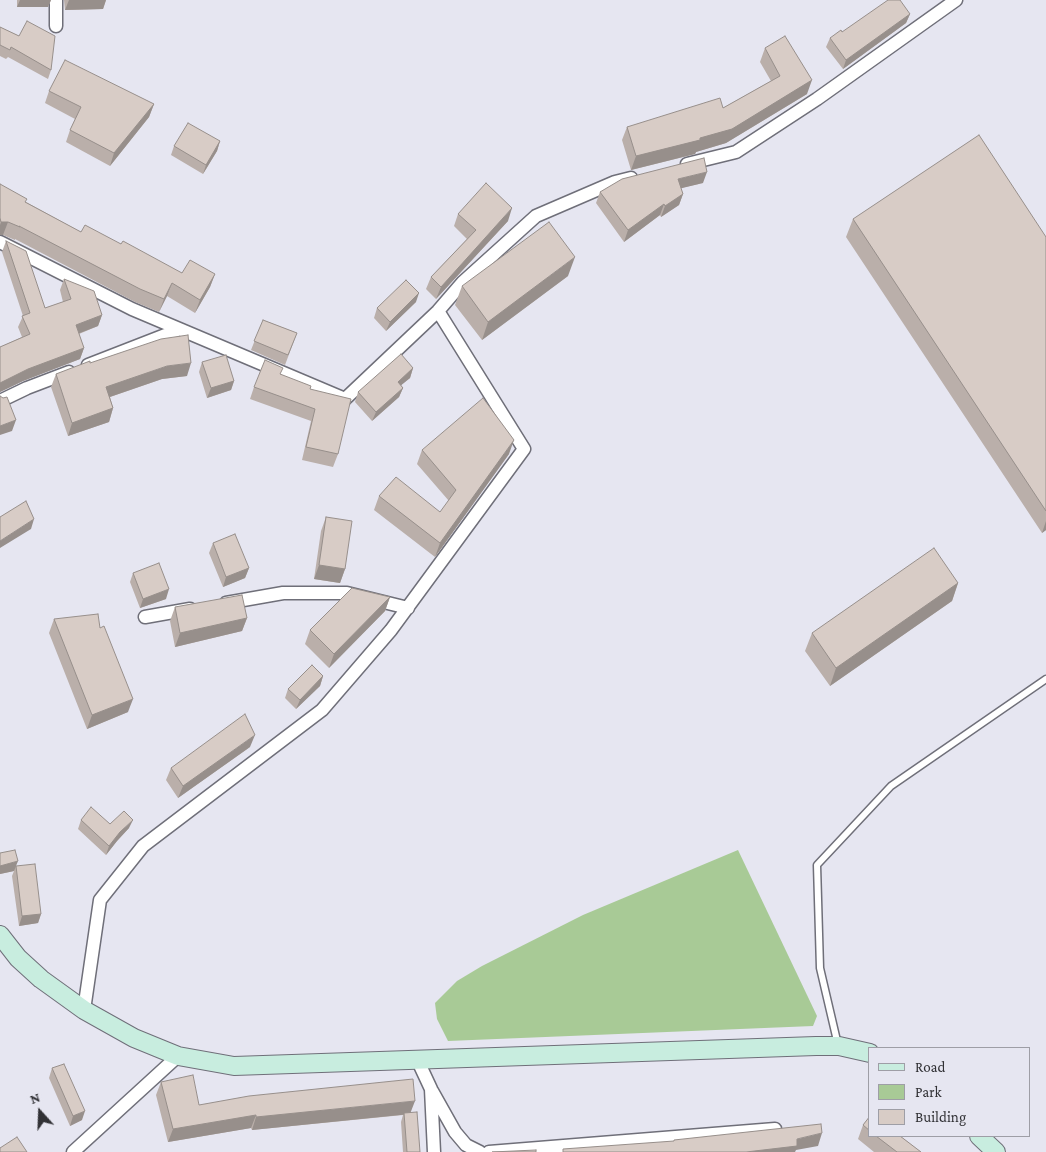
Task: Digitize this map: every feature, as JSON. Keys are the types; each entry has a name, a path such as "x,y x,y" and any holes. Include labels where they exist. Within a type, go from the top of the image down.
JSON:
{"main road":[{"path":"0,935 18,958 41,979 84,1010 134,1038 178,1056 234,1066 839,1046 868,1053"},
{"path":"980,1137 996,1152"}],"street":[{"path":"56,0 56,26"},
{"path":"671,168 736,152 817,99 956,0"},
{"path":"0,242 178,330 345,399 438,311 463,282 536,216 615,182 643,175"},
{"path":"84,1010 100,900 143,846 322,710 391,630 524,449 438,311"},
{"path":"0,401 27,388 178,330"},
{"path":"216,604 283,593 347,593 408,608"},
{"path":"145,617 198,608"},
{"path":"73,1152 178,1056"},
{"path":"417,1060 455,1132 466,1145 480,1152"},
{"path":"431,1089 434,1152"},
{"path":"488,1152 785,1129"}],"lane":[{"path":"839,1046 820,968 817,865 891,786 1046,679"}],"green space":[{"path":"738,850 817,1016 813,1026 448,1041 437,1019 435,1003 457,981 482,966 583,915"}],"building":[{"path":"888,0 900,0 910,14 846,60 830,38 841,30 842,32"},
{"path":"27,21 55,36 51,70 11,47 10,50 0,45 0,27 19,36"},
{"path":"785,36 812,80 732,129 700,138 700,140 636,156 627,127 720,98 723,108 780,76 765,48"},
{"path":"65,60 154,104 114,153 70,130 81,107 49,91"},
{"path":"188,123 220,141 206,165 174,146"},
{"path":"979,135 1046,237 1046,511 853,219"},
{"path":"704,158 707,172 678,179 683,194 665,206 664,204 628,230 600,192 622,179"},
{"path":"486,183 512,208 441,287 431,277 476,230 458,214"},
{"path":"0,184 27,199 25,202 81,232 85,225 121,244 123,241 182,273 190,260 215,274 200,300 172,283 164,299 140,289 19,226 8,222 1,222"},
{"path":"549,222 575,257 488,322 462,286"},
{"path":"6,241 26,251 45,308 71,299 64,279 94,291 102,315 76,325 84,348 28,369 0,383 0,347 30,334 22,316 30,313"},
{"path":"406,280 419,293 390,322 377,308"},
{"path":"263,320 297,333 288,355 254,341"},
{"path":"188,335 191,363 167,366 106,387 113,408 72,423 56,374 90,361 90,363 161,339"},
{"path":"401,354 413,368 398,382 403,388 376,412 358,392"},
{"path":"226,355 234,381 211,388 202,362"},
{"path":"265,360 283,368 280,374 311,386 310,389 351,399 338,454 306,447 315,409 254,387"},
{"path":"0,396 3,398 7,397 16,420 0,426"},
{"path":"483,398 514,440 440,543 379,496 396,477 440,512 456,490 422,450"},
{"path":"26,501 34,519 0,541 0,517"},
{"path":"326,517 352,521 345,569 319,565"},
{"path":"235,534 249,568 226,577 213,543"},
{"path":"934,548 958,583 836,668 812,633"},
{"path":"159,563 169,589 143,599 133,573"},
{"path":"352,588 390,597 334,654 310,630"},
{"path":"242,595 247,618 180,633 175,607"},
{"path":"98,614 100,628 104,626 133,699 92,715 54,619"},
{"path":"312,665 323,676 300,700 288,689"},
{"path":"245,714 255,735 183,786 171,768"},
{"path":"91,807 110,824 124,811 133,820 109,846 81,820"},
{"path":"15,850 18,861 0,866 0,853"},
{"path":"35,864 41,914 22,916 16,866"},
{"path":"64,1064 85,1111 73,1116 52,1068"},
{"path":"193,1075 199,1105 249,1096 413,1079 415,1101 256,1117 256,1115 173,1129 161,1082"},
{"path":"417,1112 420,1152 407,1152 404,1113"},
{"path":"868,1119 868,1129 863,1125"},
{"path":"821,1124 822,1133 797,1139 797,1146 746,1152 563,1152 563,1149 674,1141"},
{"path":"17,1137 27,1152 0,1152 0,1148"},
{"path":"877,1137 901,1137 921,1152 897,1152"},
{"path":"536,1150 536,1152 492,1152"}]}
